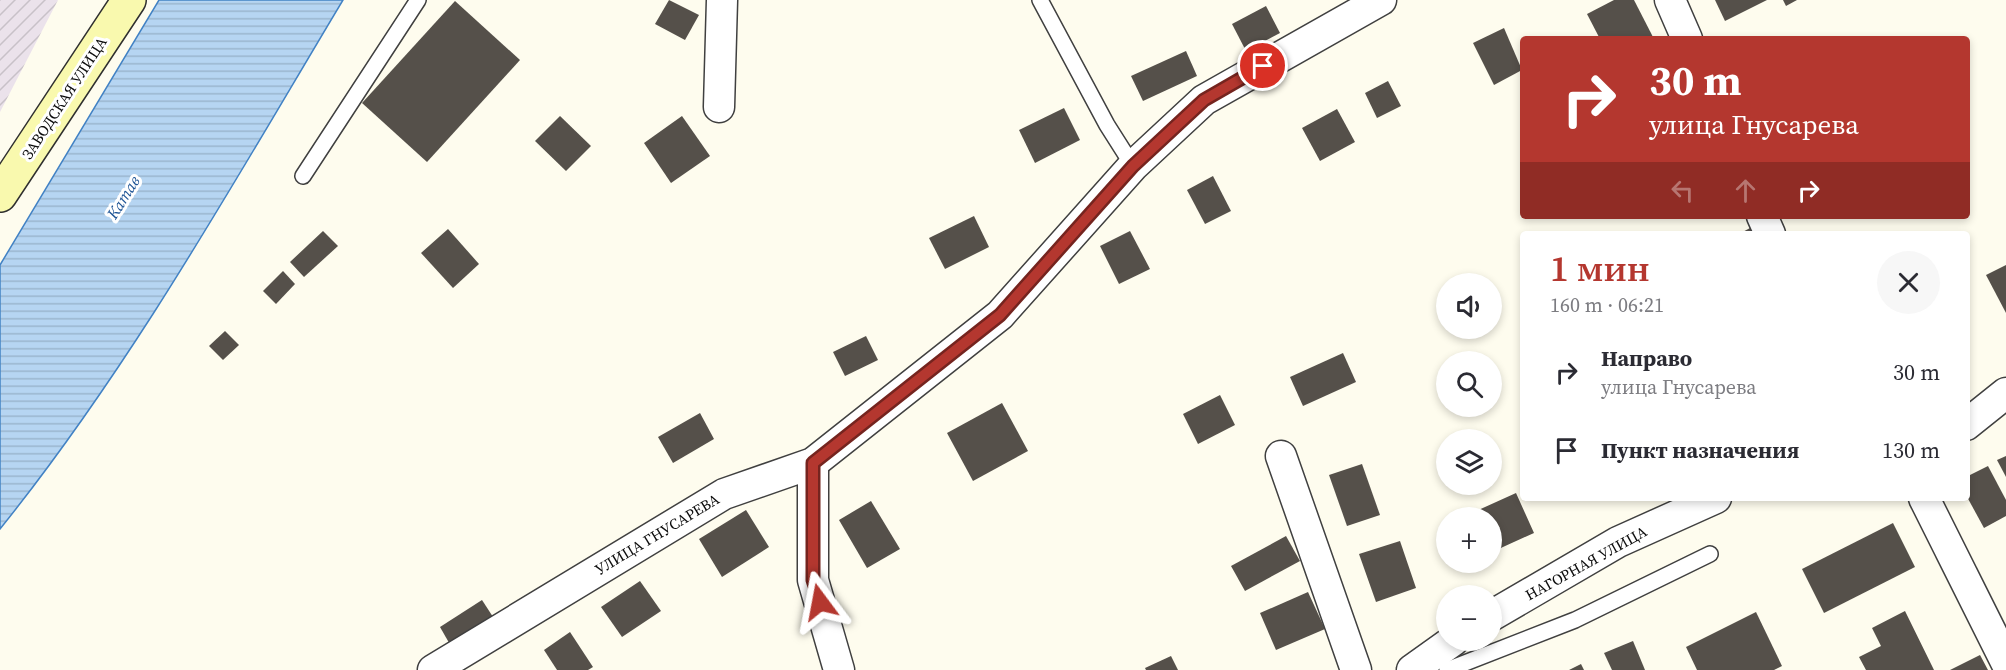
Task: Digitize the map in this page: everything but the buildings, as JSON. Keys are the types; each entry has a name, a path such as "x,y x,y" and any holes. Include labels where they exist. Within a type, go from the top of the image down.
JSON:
{"street":[{"name":"ЗАВОДСКАЯ УЛИЦА","path":"0,195 129,0"},
{"path":"719,107 722,0"},
{"name":"УЛИЦА ГНУСАРЕВА","path":"433,670 723,494 813,463 1000,315 1133,166 1204,100 1381,0"},
{"path":"1670,0 1686,36"},
{"path":"1970,421 2006,393"},
{"path":"1281,456 1356,670"},
{"path":"813,463 813,580 839,670"},
{"name":"НАГОРНАЯ УЛИЦА","path":"1502,610 1618,542 1709,501"},
{"path":"1926,501 2006,662"},
{"path":"1412,670 1439,651"}],"lane":[{"path":"303,176 418,0"},
{"path":"1040,0 1107,125 1133,166"},
{"path":"1447,670 1575,620 1710,554"}],"shaded area":[{"path":"0,0 58,0 0,112"}],"water":[{"name":"Катав","path":"159,0 343,0 222,203 138,337 48,467 0,529 0,265"}],"route":[{"path":"820,602 813,580 813,463 1000,315 1133,166 1204,100 1263,66"}]}
